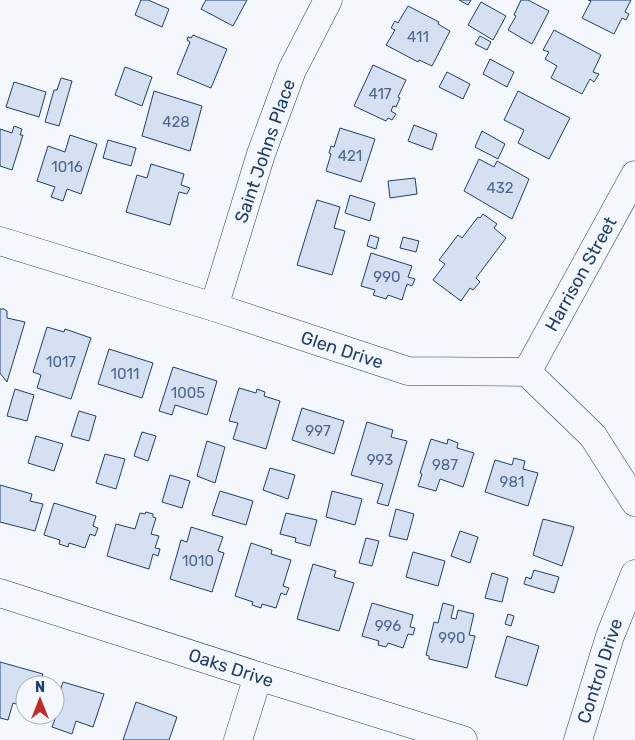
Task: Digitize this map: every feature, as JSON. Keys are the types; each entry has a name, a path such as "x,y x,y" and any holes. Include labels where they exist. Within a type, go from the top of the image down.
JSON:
{"street":[{"name":"Saint Johns Place","path":"214,307 261,154 292,70 328,0"},
{"name":"Harrison Street","path":"527,372 635,175"},
{"name":"Glen Drive","path":"0,241 214,307 408,372 527,372"},
{"path":"527,372 593,436 635,502"},
{"name":"Control Drive","path":"578,740 610,636 635,574"},
{"name":"Oaks Drive","path":"0,593 463,740"},
{"path":"238,740 258,676"}],"building":[{"path":"141,0 148,0 169,9 162,27 135,15"},
{"path":"206,0 247,0 233,26 201,9"},
{"path":"459,0 471,0 468,5"},
{"path":"521,0 528,0 549,11 532,44 508,30 516,16 514,15"},
{"path":"588,0 631,0 625,12 629,14 626,20 622,18 614,34 582,18 591,1"},
{"path":"481,2 506,16 493,40 468,25"},
{"path":"408,6 439,22 438,24 450,31 432,66 419,60 418,62 386,45 395,30 391,28 395,21 398,23"},
{"path":"554,30 601,55 593,72 599,74 594,82 590,79 582,94 551,78 557,66 545,59 549,52 543,50"},
{"path":"193,35 227,49 211,88 177,74 190,42 187,40 188,37 191,38"},
{"path":"480,36 491,42 487,50 475,44"},
{"path":"490,59 514,72 507,87 483,74"},
{"path":"373,65 406,80 398,97 400,98 396,107 393,106 391,111 396,114 392,120 388,118 386,121 354,106"},
{"path":"125,67 152,77 142,106 115,95"},
{"path":"447,72 470,84 463,99 439,87"},
{"path":"61,78 72,81 59,126 45,122 54,90 57,90"},
{"path":"14,82 46,92 39,117 6,107"},
{"path":"154,91 202,106 190,151 142,136"},
{"path":"518,91 570,118 549,159 518,143 524,130 504,120"},
{"path":"414,125 437,134 432,150 408,141"},
{"path":"14,126 22,129 20,135 23,135 12,170 0,166 0,129 12,133"},
{"path":"340,128 375,139 361,182 326,171 331,154 329,153 331,146 334,147"},
{"path":"482,131 505,144 498,159 475,147"},
{"path":"70,135 97,144 81,194 67,189 63,201 51,197 55,187 37,181 48,146 65,152"},
{"path":"108,140 136,148 131,166 103,158"},
{"path":"479,159 494,167 497,161 529,179 512,219 464,191"},
{"path":"151,164 184,174 181,185 190,188 187,194 179,192 170,225 126,212 137,175 147,178"},
{"path":"415,178 417,194 390,198 388,181"},
{"path":"350,195 375,203 370,221 345,213"},
{"path":"317,200 340,207 334,228 345,231 332,275 297,265"},
{"path":"483,214 497,224 494,228 506,238 476,278 480,282 473,290 470,288 461,301 433,280 445,264 439,260 458,235 462,238 478,217 480,218"},
{"path":"370,235 379,238 376,249 367,246"},
{"path":"403,237 419,241 416,252 400,248"},
{"path":"371,253 412,266 408,277 415,279 412,286 407,284 402,300 388,295 386,299 373,295 375,290 361,286"},
{"path":"0,309 7,311 7,318 25,322 7,382 0,373"},
{"path":"47,327 64,332 65,329 91,338 71,399 37,388 41,375 33,372"},
{"path":"109,349 153,363 142,398 98,384"},
{"path":"173,367 217,381 207,415 175,405 172,415 159,411"},
{"path":"239,388 256,393 257,389 265,392 264,396 280,401 266,449 233,439 238,423 229,421"},
{"path":"15,389 34,395 27,421 7,416"},
{"path":"302,408 344,421 334,454 292,440"},
{"path":"79,411 96,416 89,441 71,436"},
{"path":"367,422 393,430 391,437 407,441 388,506 377,503 383,484 351,475"},
{"path":"142,432 156,436 148,461 134,456"},
{"path":"36,436 63,444 54,471 28,463"},
{"path":"431,439 447,444 448,439 458,443 457,448 474,453 463,487 440,479 436,491 418,486 422,474 420,473"},
{"path":"207,441 225,447 215,483 197,476"},
{"path":"105,454 125,459 116,489 96,483"},
{"path":"514,458 525,461 523,469 538,473 528,506 485,492 495,460 512,465"},
{"path":"270,468 295,475 288,499 263,490"},
{"path":"170,475 190,481 182,508 162,502"},
{"path":"0,485 32,494 30,501 43,504 35,531 0,522"},
{"path":"220,491 253,501 246,525 212,515"},
{"path":"332,491 362,499 355,525 326,517"},
{"path":"54,503 96,516 93,526 98,528 95,536 90,534 85,548 69,543 68,547 59,544 60,540 44,535"},
{"path":"396,509 414,514 407,540 389,536"},
{"path":"146,512 153,514 153,517 156,518 151,534 159,536 155,548 160,549 158,556 153,554 149,569 107,556 116,524 135,529 140,513 145,514"},
{"path":"286,513 317,520 310,546 295,542 296,538 280,534"},
{"path":"543,519 574,527 562,566 533,555"},
{"path":"191,527 223,537 218,551 224,553 212,592 170,579 181,540 187,542"},
{"path":"460,531 478,537 470,563 451,556"},
{"path":"366,538 379,541 372,566 359,563"},
{"path":"251,543 272,550 271,554 291,560 283,586 289,588 286,595 281,593 276,608 262,604 261,608 252,605 253,602 235,596"},
{"path":"413,552 445,561 438,586 406,577"},
{"path":"313,564 336,571 334,577 354,583 339,631 297,619"},
{"path":"534,570 559,577 554,593 524,584 526,577 531,579"},
{"path":"492,573 508,578 502,602 485,598"},
{"path":"372,603 413,615 410,627 415,628 413,635 408,634 403,648 388,643 386,647 378,645 379,641 362,636"},
{"path":"443,603 454,606 451,618 456,619 458,610 474,614 469,635 475,636 467,668 429,659 429,656 426,655 434,622 438,623"},
{"path":"508,614 514,616 511,626 505,624"},
{"path":"507,636 539,646 527,686 495,677"},
{"path":"0,662 43,674 15,675 15,704 13,703 8,720 0,718"},
{"path":"65,683 104,694 93,727 76,721 72,734 52,727 53,725 65,725"},
{"path":"136,702 177,717 169,740 123,740"}]}
